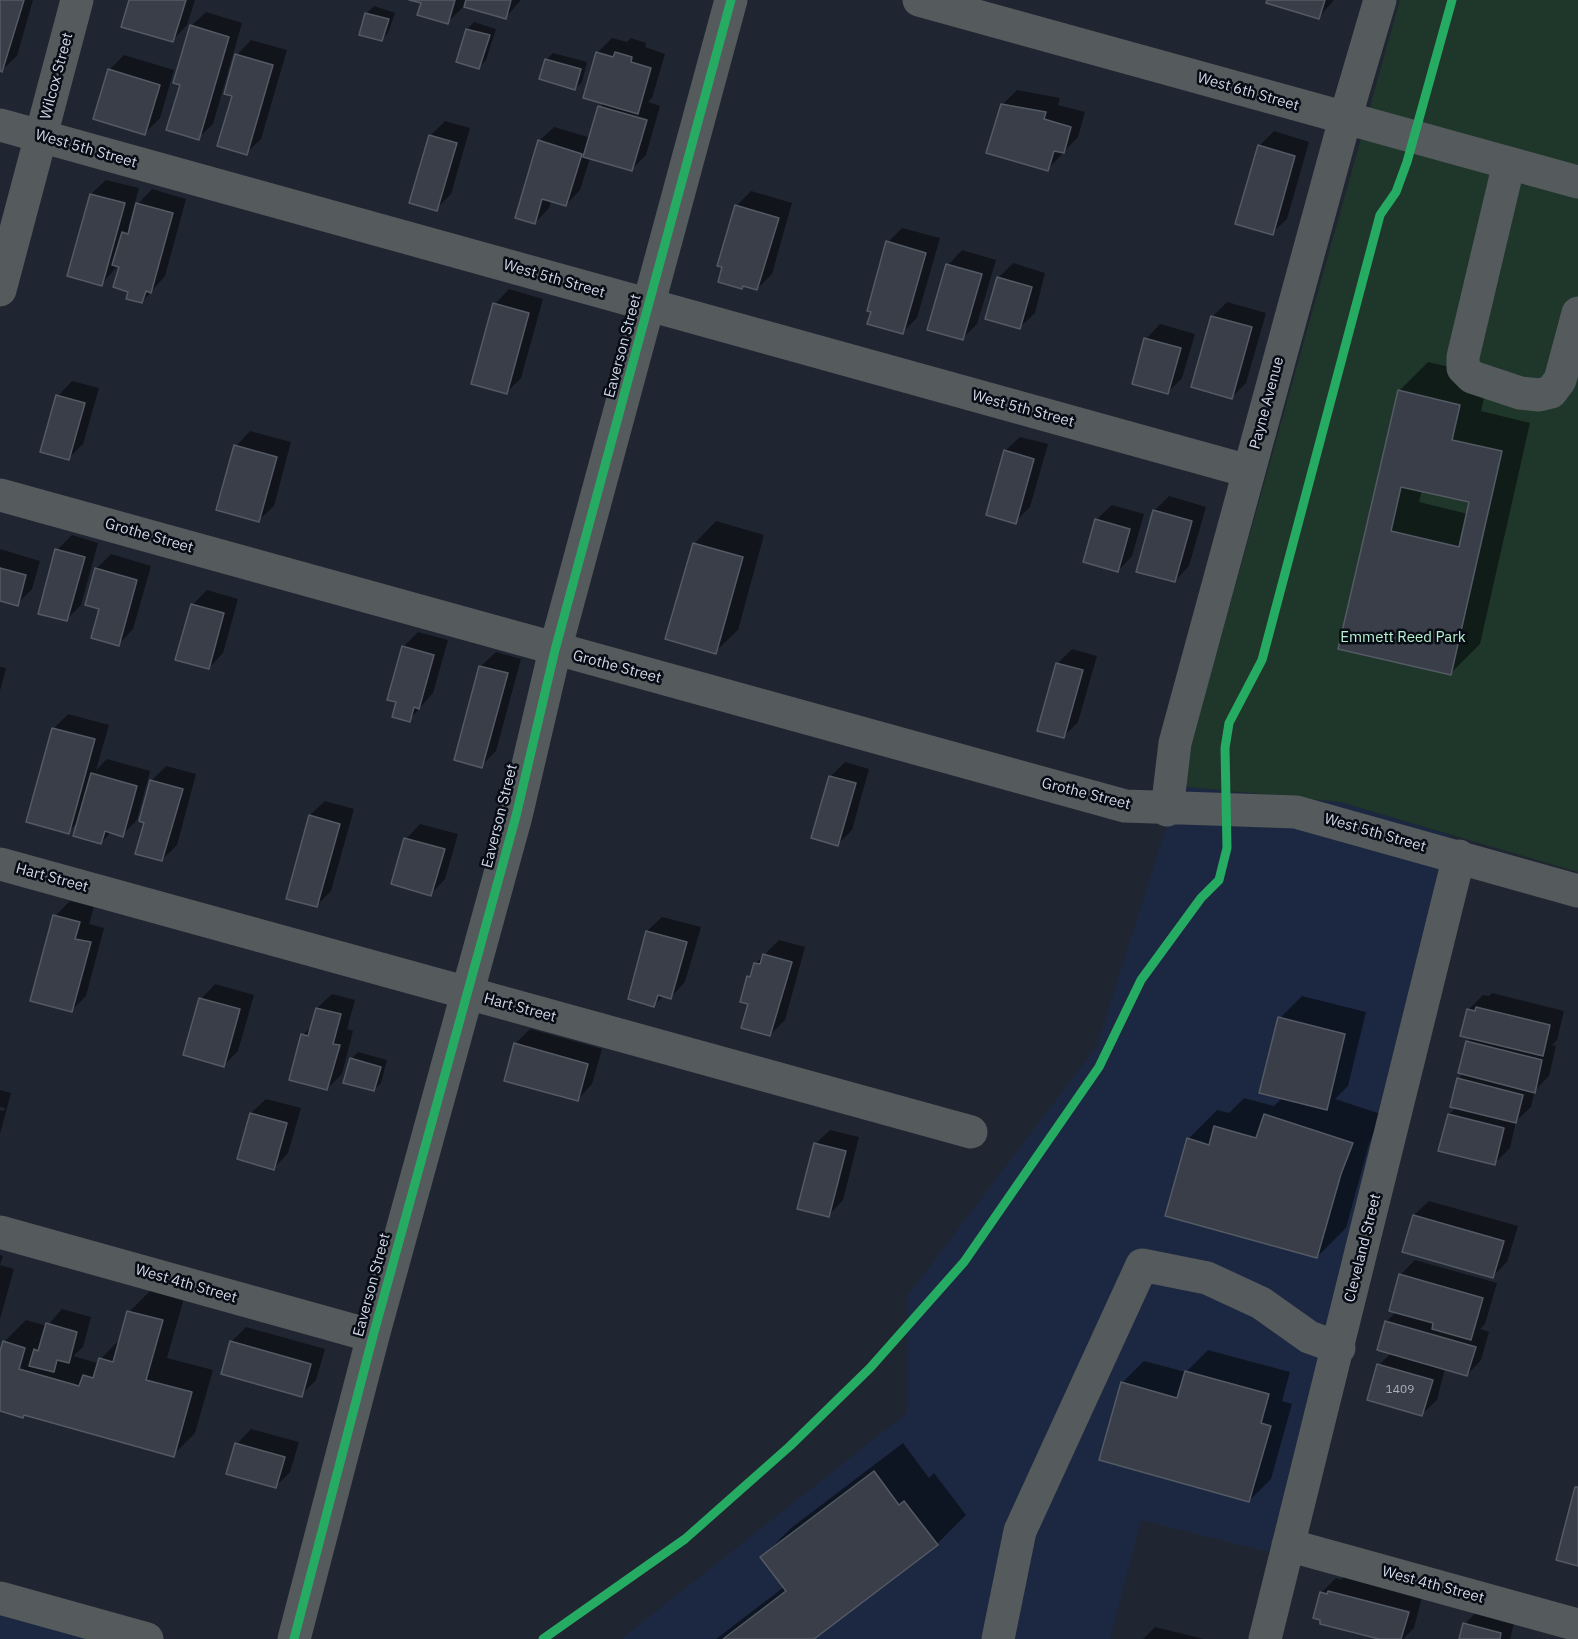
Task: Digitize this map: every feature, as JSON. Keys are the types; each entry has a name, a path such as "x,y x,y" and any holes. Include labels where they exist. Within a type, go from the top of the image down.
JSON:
{"street":[{"name":"Wilcox Street","path":"0,290 77,0"},
{"name":"Eaverson Street","path":"294,1639 373,1336 516,816 555,650 731,0"},
{"name":"West 6th Street","path":"919,0 1345,120 1578,182"},
{"name":"Payne Avenue","path":"1167,810 1174,743 1380,0"},
{"name":"West 5th Street","path":"0,124 1248,471"},
{"path":"1509,163 1463,357 1463,368 1472,377 1520,393 1539,395 1551,392 1560,380 1578,313"},
{"name":"Grothe Street","path":"0,495 1125,806 1167,810"},
{"name":"West 5th Street","path":"1167,810 1296,812 1578,891"},
{"name":"Cleveland Street","path":"1265,1639 1339,1348 1459,856"},
{"name":"Hart Street","path":"0,864 971,1132"},
{"name":"West 4th Street","path":"0,1232 373,1336"},
{"path":"998,1639 1020,1531 1142,1265 1207,1278 1261,1303 1310,1338 1339,1348"},
{"name":"West 4th Street","path":"1288,1545 1578,1625"},
{"path":"0,1598 147,1639"}],"shaded area":[{"path":"1179,786 1340,802 1450,835 1269,1552 1141,1520 1110,1639 621,1639 907,1413 908,1295 1097,1046"},
{"path":"0,1614 89,1639 0,1639"}],"green space":[{"name":"Emmett Reed Park","path":"1400,0 1578,0 1578,872 1340,802 1179,786"}],"building":[{"path":"0,0 24,0 2,72 0,71"},
{"path":"129,0 186,0 173,42 121,27"},
{"path":"409,0 455,0 448,24 417,15 421,3"},
{"path":"466,0 511,0 506,19 464,7"},
{"path":"1267,0 1325,0 1319,19 1266,3"},
{"path":"365,13 389,19 382,41 359,35"},
{"path":"190,25 229,37 199,140 166,130 180,85 173,83"},
{"path":"466,29 490,35 479,69 456,62"},
{"path":"596,52 613,57 615,52 632,57 631,62 651,68 638,114 583,98"},
{"path":"235,54 273,65 247,155 217,146 232,96 224,94"},
{"path":"545,59 581,69 575,90 539,79"},
{"path":"108,69 160,85 145,135 93,119"},
{"path":"1001,104 1046,112 1044,119 1071,127 1064,153 1054,151 1048,171 986,153"},
{"path":"598,106 647,120 632,171 583,157"},
{"path":"429,135 457,143 437,211 409,203"},
{"path":"538,140 582,154 566,206 542,199 535,224 515,218"},
{"path":"1258,145 1295,156 1273,235 1235,224"},
{"path":"90,194 125,203 102,286 67,276"},
{"path":"136,203 173,213 151,293 146,291 142,303 126,299 128,292 113,287 119,267 112,265 122,232 128,234"},
{"path":"735,205 779,218 757,290 743,286 742,289 718,282 722,267 717,266"},
{"path":"886,241 926,253 903,334 867,324 871,312 867,311"},
{"path":"946,264 982,274 963,340 927,330"},
{"path":"997,277 1032,287 1020,329 985,319"},
{"path":"493,303 529,313 507,394 471,384"},
{"path":"1211,316 1252,327 1232,399 1191,387"},
{"path":"1144,338 1181,348 1168,394 1132,384"},
{"path":"1398,390 1460,405 1452,440 1502,451 1451,675 1338,649","holes":["1401,487 1469,502 1459,547 1391,531"]},
{"path":"56,395 85,403 69,460 40,452"},
{"path":"234,445 277,457 259,522 216,510"},
{"path":"1004,450 1034,459 1016,524 986,515"},
{"path":"1153,510 1192,521 1175,582 1136,572"},
{"path":"1095,519 1130,529 1118,572 1083,562"},
{"path":"693,543 743,557 716,654 665,639"},
{"path":"55,549 85,557 67,621 38,614"},
{"path":"0,568 26,575 18,606 0,601"},
{"path":"95,568 137,580 119,646 91,638 99,609 85,605"},
{"path":"191,604 224,613 209,669 175,660"},
{"path":"402,646 434,655 419,709 414,707 410,722 392,717 396,702 387,700"},
{"path":"1056,663 1083,670 1064,738 1037,731"},
{"path":"479,666 508,673 482,768 454,760"},
{"path":"52,728 95,739 69,834 26,822"},
{"path":"91,773 137,786 123,837 105,831 101,844 73,836"},
{"path":"829,776 856,783 838,846 811,838"},
{"path":"150,780 183,789 162,861 135,854 144,823 139,821"},
{"path":"309,815 340,824 317,907 286,899"},
{"path":"404,838 445,849 431,896 391,884"},
{"path":"53,915 80,922 75,939 91,942 72,1012 30,1001"},
{"path":"646,931 687,942 671,999 658,995 654,1007 628,999"},
{"path":"763,954 792,962 770,1036 741,1028 748,1004 740,1002 747,976 750,977 754,963 760,964"},
{"path":"199,998 240,1009 224,1067 183,1055"},
{"path":"1476,1007 1550,1025 1543,1056 1460,1036 1467,1009 1475,1011"},
{"path":"316,1008 341,1014 333,1044 340,1045 327,1090 289,1080 301,1034 308,1036"},
{"path":"1278,1017 1345,1034 1327,1110 1259,1093"},
{"path":"1466,1041 1542,1060 1535,1093 1458,1073"},
{"path":"514,1043 588,1064 578,1101 504,1081"},
{"path":"350,1058 381,1067 374,1091 343,1083"},
{"path":"1457,1078 1523,1095 1516,1123 1450,1107"},
{"path":"250,1113 287,1123 274,1170 237,1159"},
{"path":"1264,1114 1353,1143 1341,1174 1317,1258 1165,1216 1187,1138 1209,1145 1214,1126 1256,1138"},
{"path":"1448,1114 1504,1128 1495,1165 1438,1151"},
{"path":"814,1143 846,1151 829,1217 797,1209"},
{"path":"1413,1215 1504,1241 1493,1278 1402,1252"},
{"path":"1399,1274 1483,1298 1471,1340 1432,1329 1433,1323 1389,1311"},
{"path":"127,1311 163,1320 146,1380 192,1392 174,1457 24,1415 23,1418 0,1411 0,1351 3,1341 25,1348 19,1369 79,1386 83,1375 93,1378 99,1358 113,1362"},
{"path":"1385,1321 1476,1347 1467,1376 1377,1350"},
{"path":"46,1323 77,1332 69,1363 57,1360 54,1372 29,1366 34,1349 38,1351"},
{"path":"230,1341 311,1364 302,1397 221,1374"},
{"path":"1377,1364 1433,1380 1422,1416 1367,1400"},
{"path":"1185,1371 1269,1394 1261,1423 1271,1426 1249,1502 1099,1460 1121,1382 1177,1398"},
{"path":"235,1443 285,1457 276,1488 226,1474"},
{"path":"874,1471 899,1505 904,1501 938,1545 814,1639 723,1639 786,1591 760,1557"},
{"path":"1575,1487 1578,1487 1578,1566 1556,1560"},
{"path":"1328,1591 1409,1612 1401,1639 1379,1639 1320,1624 1320,1620 1313,1618 1320,1592 1327,1594"},
{"path":"1463,1623 1501,1633 1500,1639 1459,1639"}],"cycle path":[{"path":"294,1639 373,1336 516,816 555,650 731,0"},
{"path":"543,1639 685,1539 790,1446 870,1368 964,1262 1099,1067 1141,980 1201,898 1219,880 1227,848 1225,748 1229,723 1262,660 1380,215 1396,192 1407,162 1452,0"}]}
